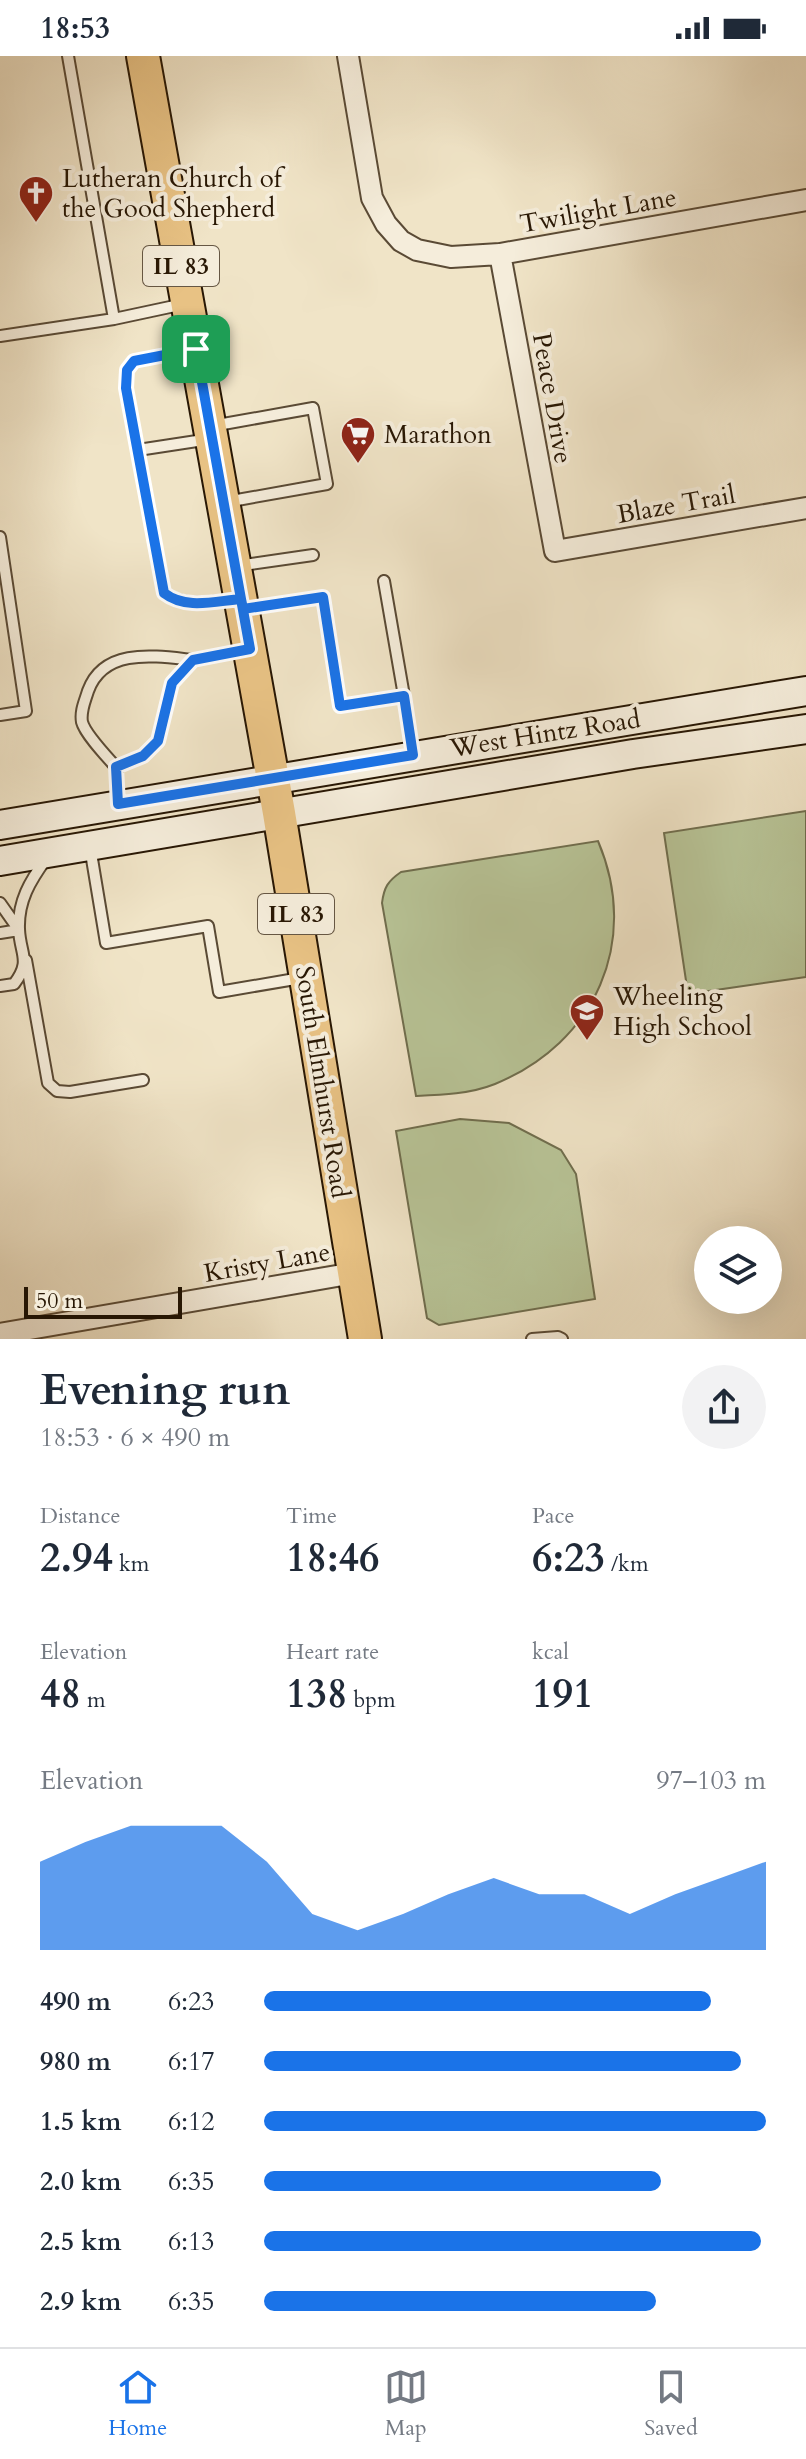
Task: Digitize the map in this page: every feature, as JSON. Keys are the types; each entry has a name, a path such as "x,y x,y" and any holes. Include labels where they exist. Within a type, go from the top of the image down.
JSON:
{"main road":[{"name":"IL 83","path":"143,56 273,778"},
{"name":"West Hintz Road","path":"0,825 806,691"},
{"name":"West Hintz Road","path":"0,861 633,754 806,729"},
{"name":"South Elmhurst Road","path":"273,778 365,1339"}],"street":[{"name":"Twilight Lane","path":"348,56 372,198 386,224 401,241 417,250 451,257 500,254 806,200"},
{"name":"Peace Drive","path":"500,254 555,551"},
{"name":"Blaze Trail","path":"555,551 806,508"},
{"name":"Kristy Lane","path":"0,1334 354,1273"}],"lane":[{"path":"68,56 114,319"},
{"path":"0,336 114,319 187,304"},
{"path":"196,349 134,361 127,370 126,388 164,593 173,600 190,604 242,604 323,597 340,706 404,696"},
{"path":"138,450 313,408 327,484 223,503"},
{"path":"0,540 26,711 0,715"},
{"path":"235,567 313,555"},
{"path":"384,581 413,755"},
{"path":"118,804 116,767 82,724 82,707 93,678 104,666 132,657 193,660 250,649"},
{"path":"116,767 143,756 158,741 172,683 193,660"},
{"path":"89,845 106,943 208,926 219,992 306,978"},
{"path":"19,930 27,885 51,852"},
{"path":"0,903 19,930 48,1083 57,1091 70,1092 143,1080"},
{"path":"0,933 19,930"},
{"path":"0,986 14,984 26,960"},
{"path":"532,1339 562,1339"}],"green space":[{"path":"806,811 806,977 688,994 664,833"},
{"path":"598,841 610,879 614,916 611,951 600,985 583,1016 559,1043 530,1066 495,1084 466,1092 416,1096 382,903 387,885 401,872"},
{"path":"460,1119 509,1123 561,1150 576,1174 595,1299 439,1325 427,1318 396,1131"}],"place":[{"name":"Lutheran Church of the Good Shepherd","path":"36,224"},
{"name":"Marathon","path":"358,465"},
{"name":"Wheeling High School","path":"587,1042"}],"route":[{"path":"196,349 134,361 127,370 126,388 164,593 173,600 190,604 241,599 243,609 323,597 340,706 404,696 413,755 118,804 116,767 143,756 158,741 172,683 193,660 250,649 243,609 223,503 196,349"}]}
